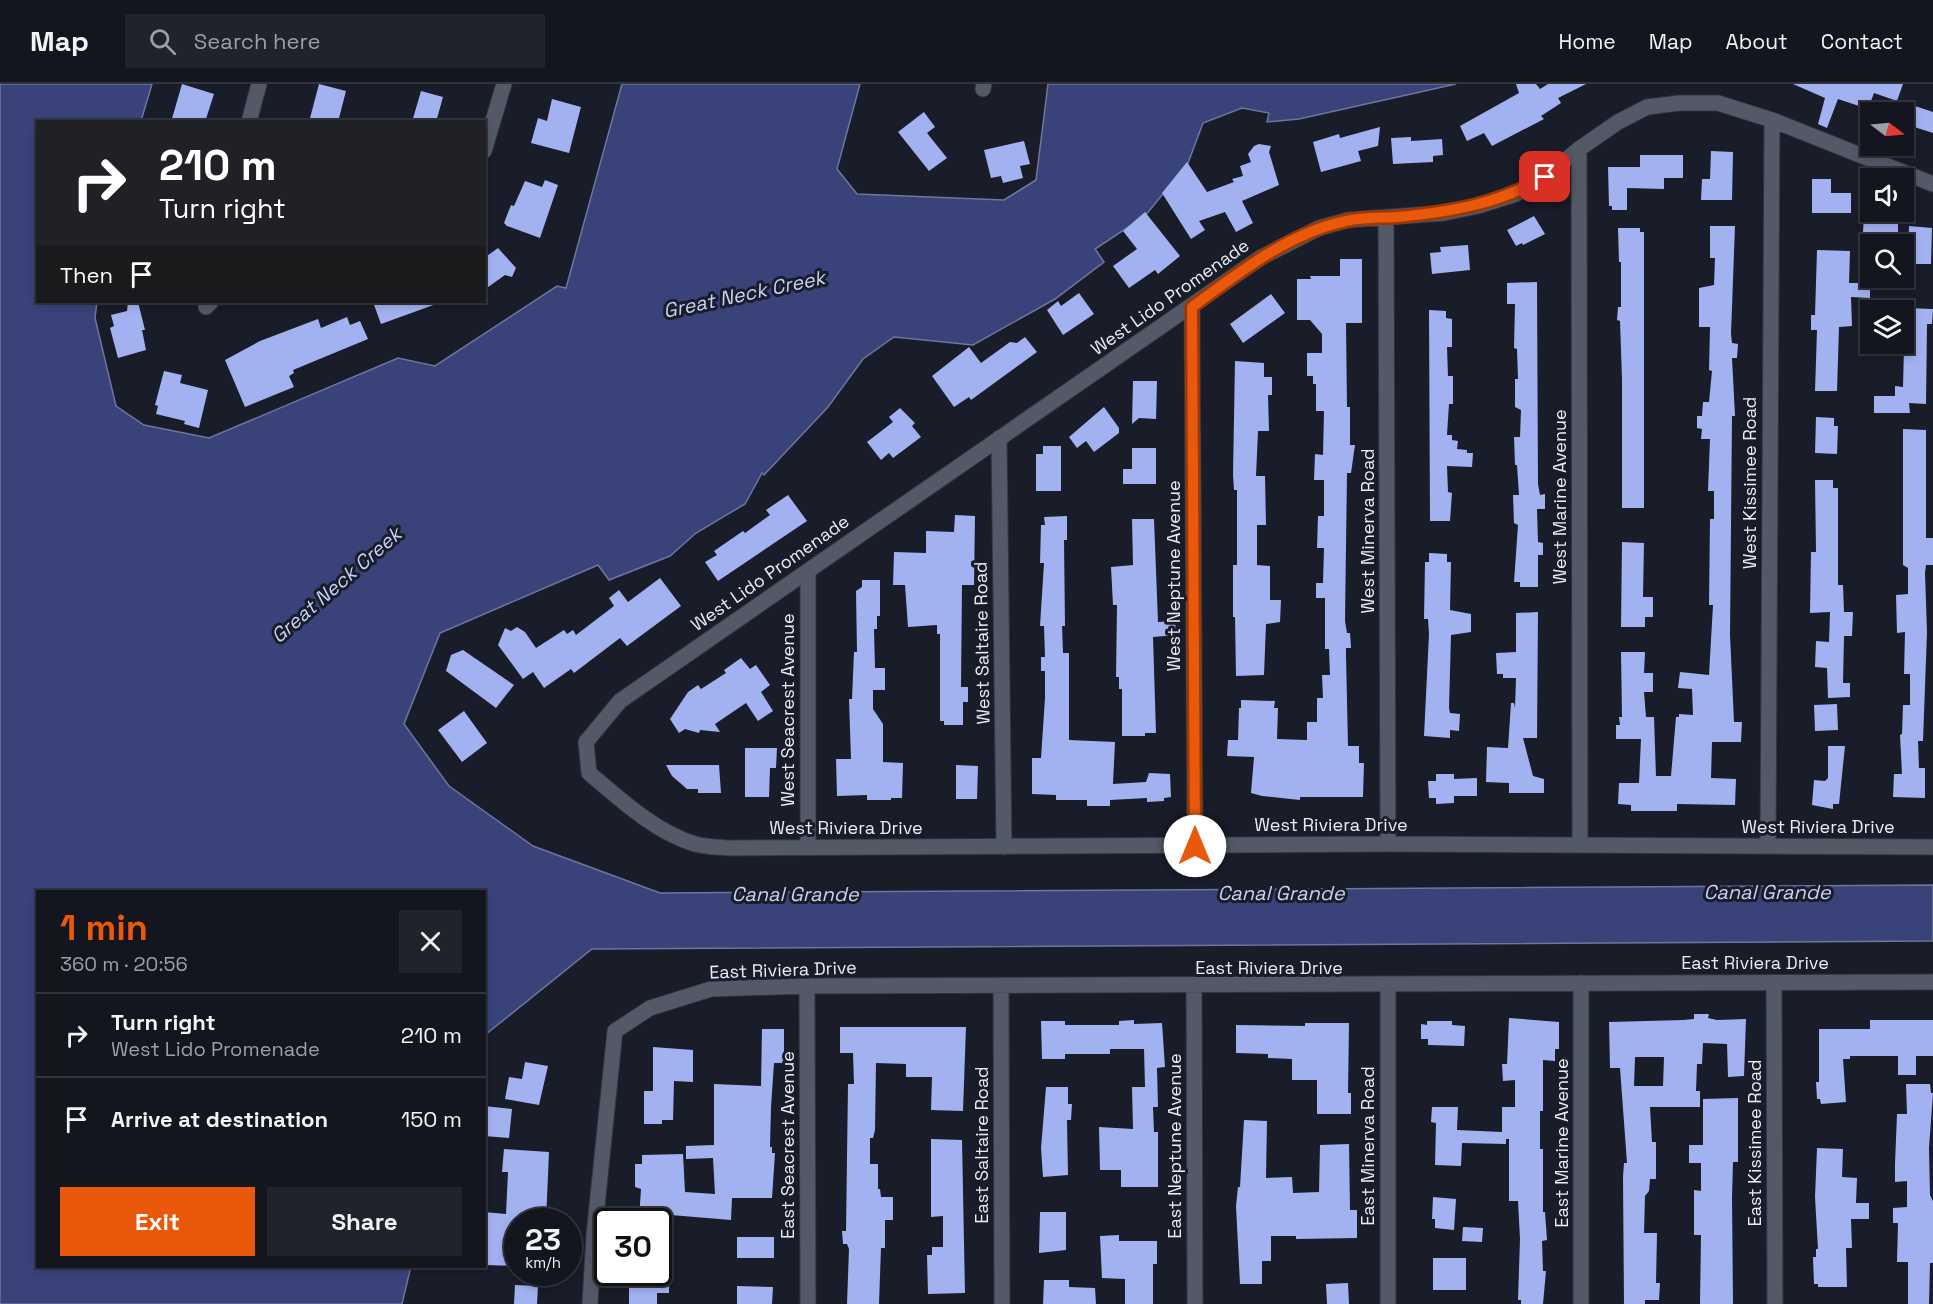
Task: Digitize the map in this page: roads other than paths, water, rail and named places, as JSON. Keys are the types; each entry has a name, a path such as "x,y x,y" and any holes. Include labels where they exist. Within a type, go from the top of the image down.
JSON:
{"street":[{"path":"250,120 259,84"},
{"path":"486,145 504,84"},
{"name":"West Lido Promenade","path":"632,809 589,773 586,742 620,701 1260,258 1319,228 1348,220 1444,213 1478,206 1516,194 1545,177 1579,148 1617,122 1647,107 1680,103 1718,103 1772,120 1933,184"},
{"name":"West Kissimee Road","path":"1768,846 1772,120"},
{"name":"West Marine Avenue","path":"1579,148 1580,845"},
{"name":"West Minerva Road","path":"1386,218 1388,844"},
{"name":"West Neptune Avenue","path":"1192,307 1195,846"},
{"name":"West Saltaire Road","path":"999,438 1004,847"},
{"name":"West Seacrest Avenue","path":"808,572 808,848"},
{"name":"West Riviera Drive","path":"632,809 664,830 696,844 728,848 1388,844 1933,847"},
{"name":"East Riviera Drive","path":"590,1304 594,1235 615,1031 650,1008 711,989 807,986 1388,987 1581,983 1933,982"},
{"name":"East Marine Avenue","path":"1581,983 1581,1304"},
{"name":"East Kissimee Road","path":"1774,983 1775,1304"},
{"name":"East Seacrest Avenue","path":"807,986 808,1304"},
{"name":"East Saltaire Road","path":"1002,987 1002,1304"},
{"name":"East Neptune Avenue","path":"1194,987 1195,1304"},
{"name":"East Minerva Road","path":"1388,987 1388,1304"}],"water":[{"path":"0,84 152,84 141,120 36,120 36,303 97,303 95,318 116,406 144,425 209,438 398,358 435,366 557,286 566,288 622,84 860,84 837,169 857,194 1004,200 1036,180 1048,84 1456,84 1299,119 1267,122 1269,113 1242,108 1203,123 1188,163 1145,216 1095,249 1104,262 1055,299 973,345 894,337 863,359 828,407 764,475 762,473 745,504 696,533 670,556 609,580 598,565 440,633 404,724 449,786 533,846 660,893 1933,885 1933,941 592,949 486,1034 486,890 36,890 36,1268 411,1268 402,1304 0,1304"}],"water label":[{"name":"Great Neck Creek","path":"744,294"},
{"name":"Great Neck Creek","path":"336,585"},
{"name":"Canal Grande","path":"1767,892"},
{"name":"Canal Grande","path":"1281,893"},
{"name":"Canal Grande","path":"795,894"}]}
